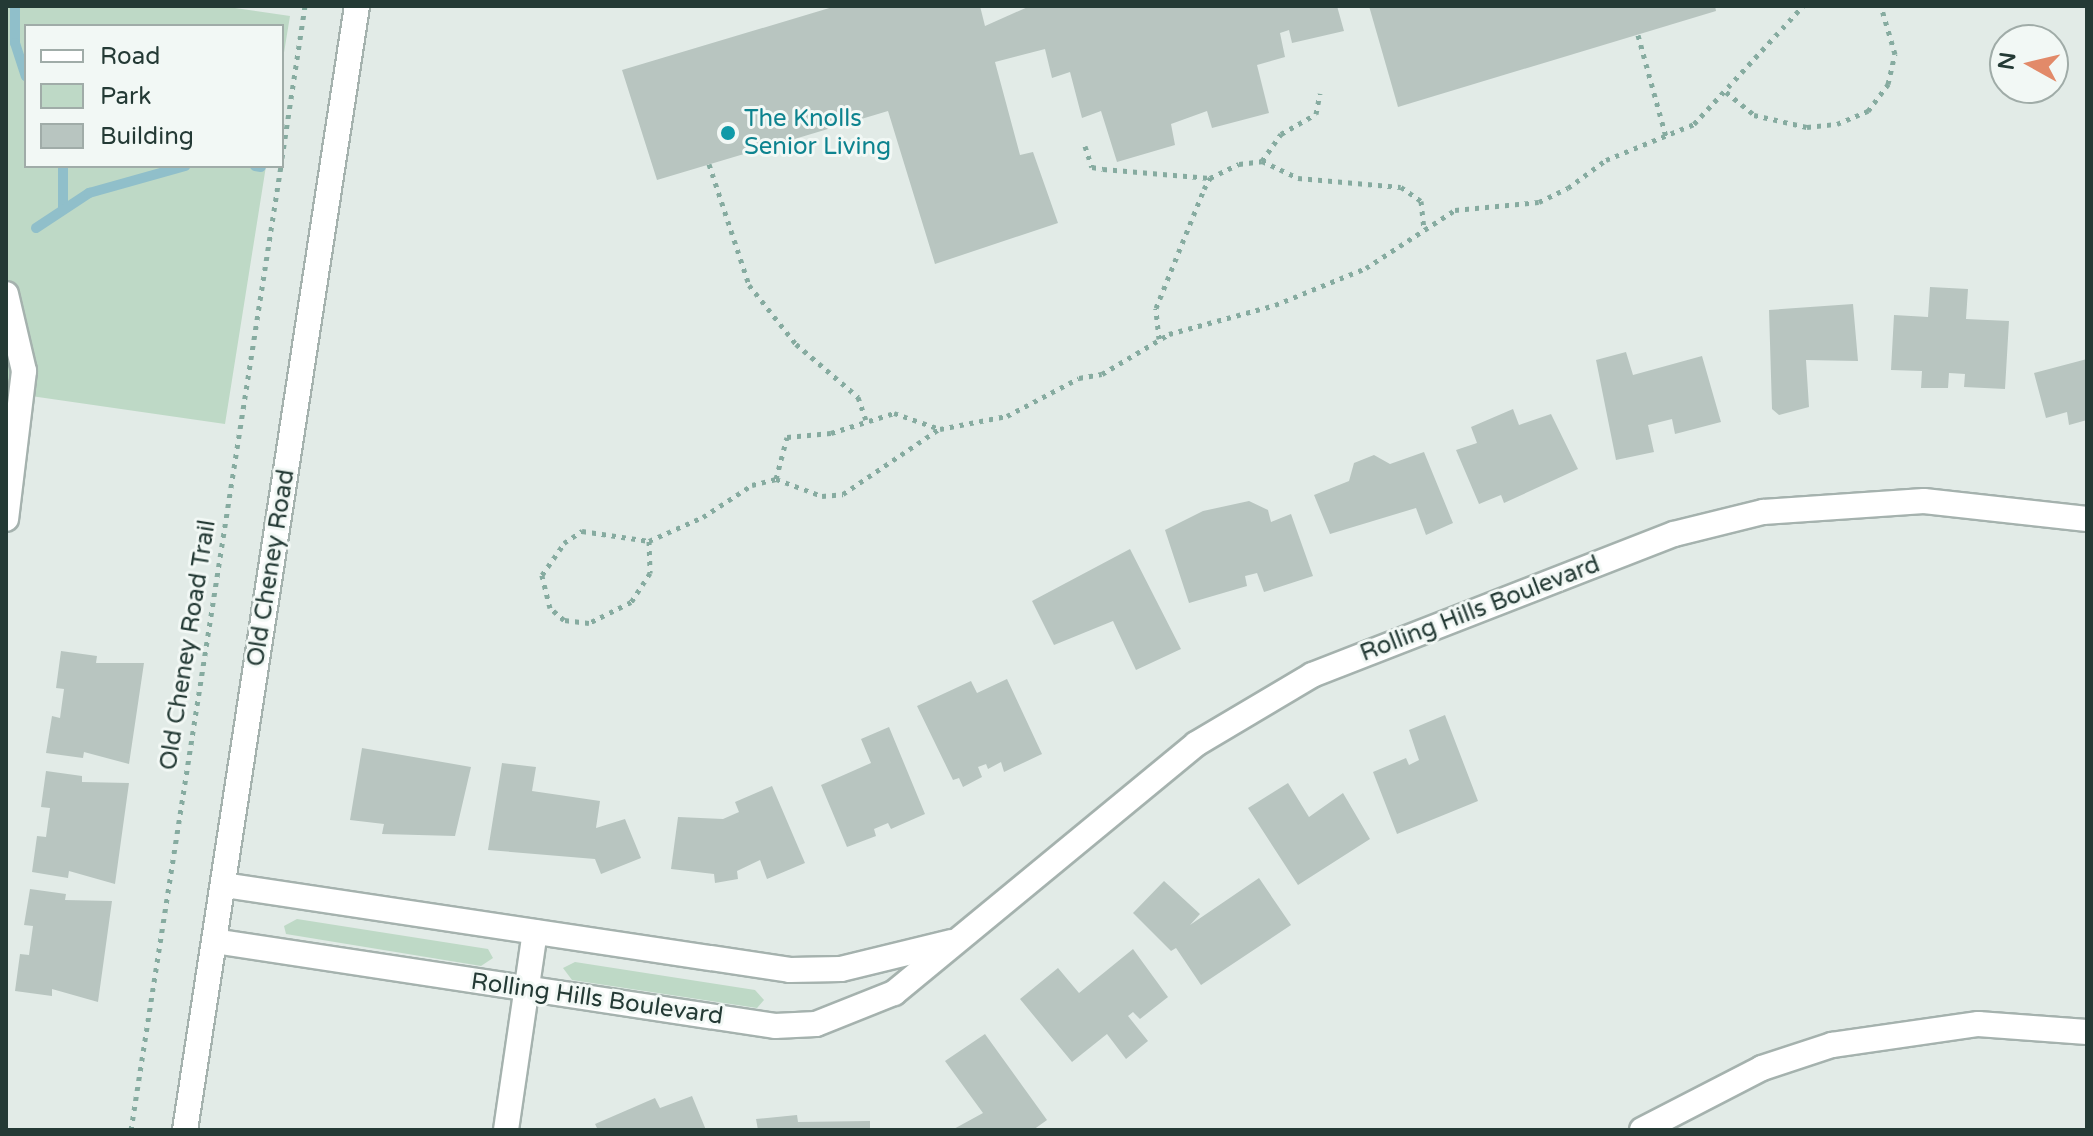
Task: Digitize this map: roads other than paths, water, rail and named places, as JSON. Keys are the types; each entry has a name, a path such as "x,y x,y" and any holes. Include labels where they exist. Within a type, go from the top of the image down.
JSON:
{"street":[{"name":"Old Cheney Road","path":"185,1130 357,6"},
{"path":"6,294 24,371 6,519"},
{"name":"Rolling Hills Boulevard","path":"214,941 775,1026 816,1024 894,993 1196,744 1257,704 1312,675 1660,540 1763,512 1843,502 1924,501 2087,519"},
{"name":"Rolling Hills Boulevard","path":"224,885 790,970 841,969 958,941"},
{"path":"506,1130 535,932"},
{"path":"1642,1130 1762,1068 1832,1045 1978,1024 2087,1032"}],"waterway":[{"path":"15,6 15,43 24,70"},
{"path":"63,168 63,208"},
{"path":"36,228 89,193 178,168"}],"place":[{"name":"The Knolls Senior Living","path":"728,133"}]}
